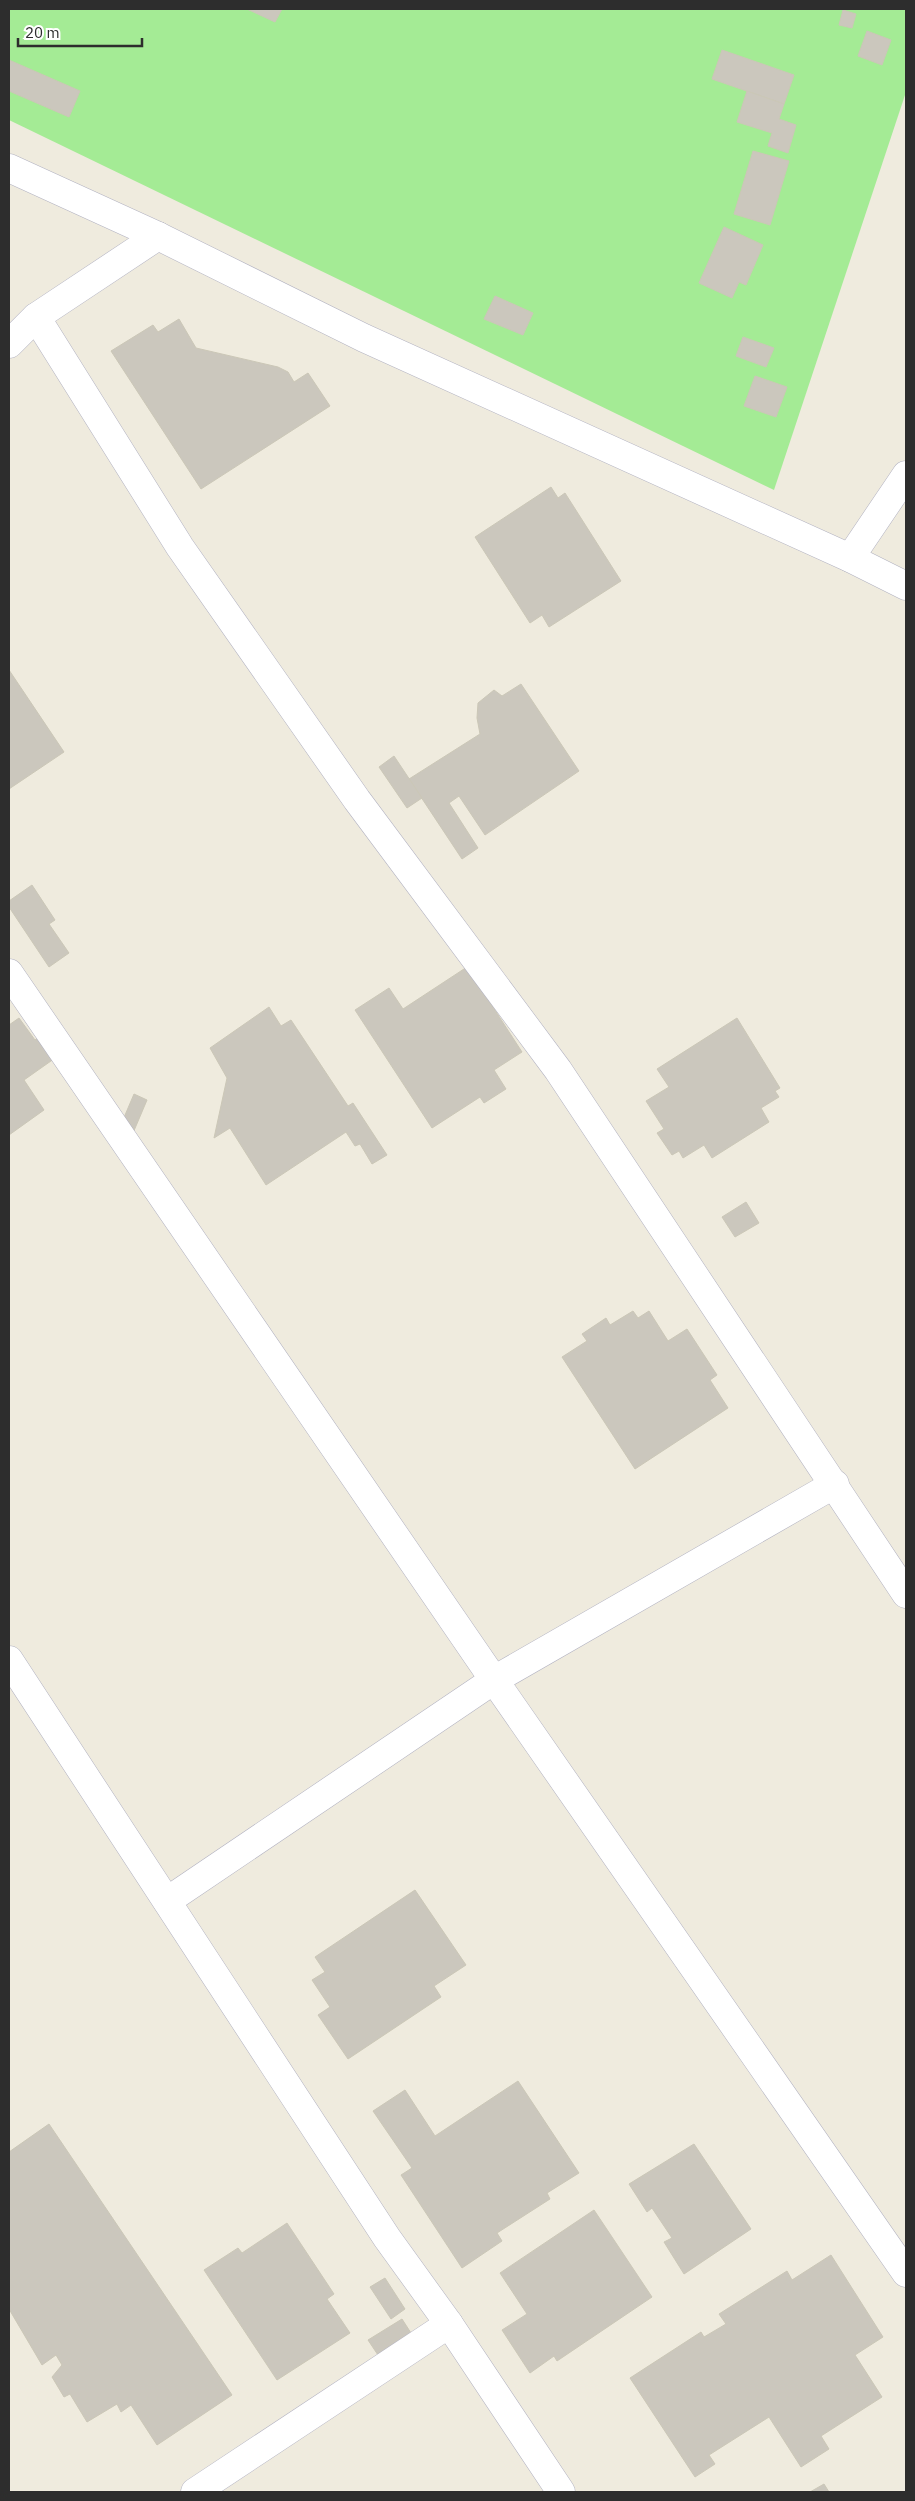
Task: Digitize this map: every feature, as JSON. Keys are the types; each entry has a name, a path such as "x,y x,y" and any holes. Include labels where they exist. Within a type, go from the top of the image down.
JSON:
{"street":[{"path":"9,168 158,236 364,338 850,558 906,586"},
{"path":"9,344 36,317 158,236"},
{"path":"36,317 185,555 357,800 558,1070 835,1484 906,1594"},
{"path":"850,558 906,475"},
{"path":"9,973 494,1680 906,2273"},
{"path":"167,1901 494,1680 835,1484"},
{"path":"9,1660 387,2238 449,2324 561,2492"},
{"path":"195,2492 449,2324"}],"green space":[{"path":"9,9 906,9 906,92 774,490 9,120"}],"building":[{"path":"247,9 282,9 275,22"},
{"path":"843,10 856,14 852,28 839,25"},
{"path":"867,31 891,40 882,65 858,56"},
{"path":"722,50 794,75 784,104 712,79"},
{"path":"9,60 80,91 69,117 9,91"},
{"path":"747,91 784,104 779,119 796,125 788,153 768,146 772,133 737,122"},
{"path":"753,151 789,161 770,225 734,214"},
{"path":"724,227 763,245 746,285 739,282 732,298 699,283"},
{"path":"495,296 533,313 523,335 484,319"},
{"path":"179,319 196,348 278,367 288,372 294,382 308,373 330,406 201,489 111,351 153,325 158,332"},
{"path":"743,337 774,348 766,367 736,356"},
{"path":"755,376 787,387 776,417 744,406"},
{"path":"551,487 558,498 565,493 621,581 549,627 542,615 530,623 475,537"},
{"path":"9,670 64,752 9,789"},
{"path":"521,684 579,771 485,835 459,796 449,803 478,848 462,859 409,779 480,734 477,718 478,703 494,690 502,696"},
{"path":"394,756 422,798 407,808 379,767"},
{"path":"32,885 55,920 49,924 69,953 49,967 9,907 9,901"},
{"path":"467,967 522,1052 494,1070 506,1089 484,1103 480,1097 432,1128 355,1010 389,988 403,1009"},
{"path":"269,1007 281,1026 291,1020 348,1106 353,1103 387,1155 372,1164 360,1144 355,1146 346,1132 266,1185 230,1128 214,1138 227,1078 210,1048"},
{"path":"19,1018 35,1040 42,1035 58,1056 24,1080 44,1110 9,1135 9,1025"},
{"path":"737,1018 780,1088 775,1091 779,1097 761,1108 769,1122 712,1158 704,1145 683,1158 679,1151 672,1155 657,1133 664,1129 646,1101 669,1087 657,1069"},
{"path":"134,1094 147,1100 133,1133 120,1127"},
{"path":"746,1202 759,1223 735,1237 722,1217"},
{"path":"633,1311 638,1318 649,1311 668,1341 687,1329 717,1375 710,1380 728,1408 635,1469 562,1357 587,1341 582,1334 606,1318 610,1325"},
{"path":"415,1890 466,1965 434,1986 441,1997 348,2059 318,2015 330,2007 312,1980 325,1972 315,1957"},
{"path":"518,2081 579,2173 547,2193 550,2199 497,2233 502,2241 462,2268 401,2175 412,2168 373,2111 405,2090 435,2136"},
{"path":"49,2124 232,2395 157,2445 131,2405 121,2412 117,2404 87,2422 70,2394 64,2397 52,2377 62,2365 56,2355 42,2365 9,2309 9,2152"},
{"path":"694,2144 751,2229 684,2274 664,2242 672,2238 652,2208 647,2212 629,2184"},
{"path":"594,2210 652,2297 557,2361 554,2356 530,2373 502,2330 527,2314 500,2273"},
{"path":"287,2223 334,2294 327,2299 350,2333 277,2380 204,2270 238,2248 242,2253"},
{"path":"831,2255 883,2337 855,2355 882,2397 821,2436 829,2449 801,2467 769,2417 709,2455 715,2464 695,2477 630,2378 701,2332 704,2337 726,2324 719,2314 787,2271 792,2280"},
{"path":"385,2278 405,2309 391,2319 370,2287"},
{"path":"402,2319 411,2333 378,2355 368,2340"},
{"path":"824,2484 829,2492 810,2492"}]}
